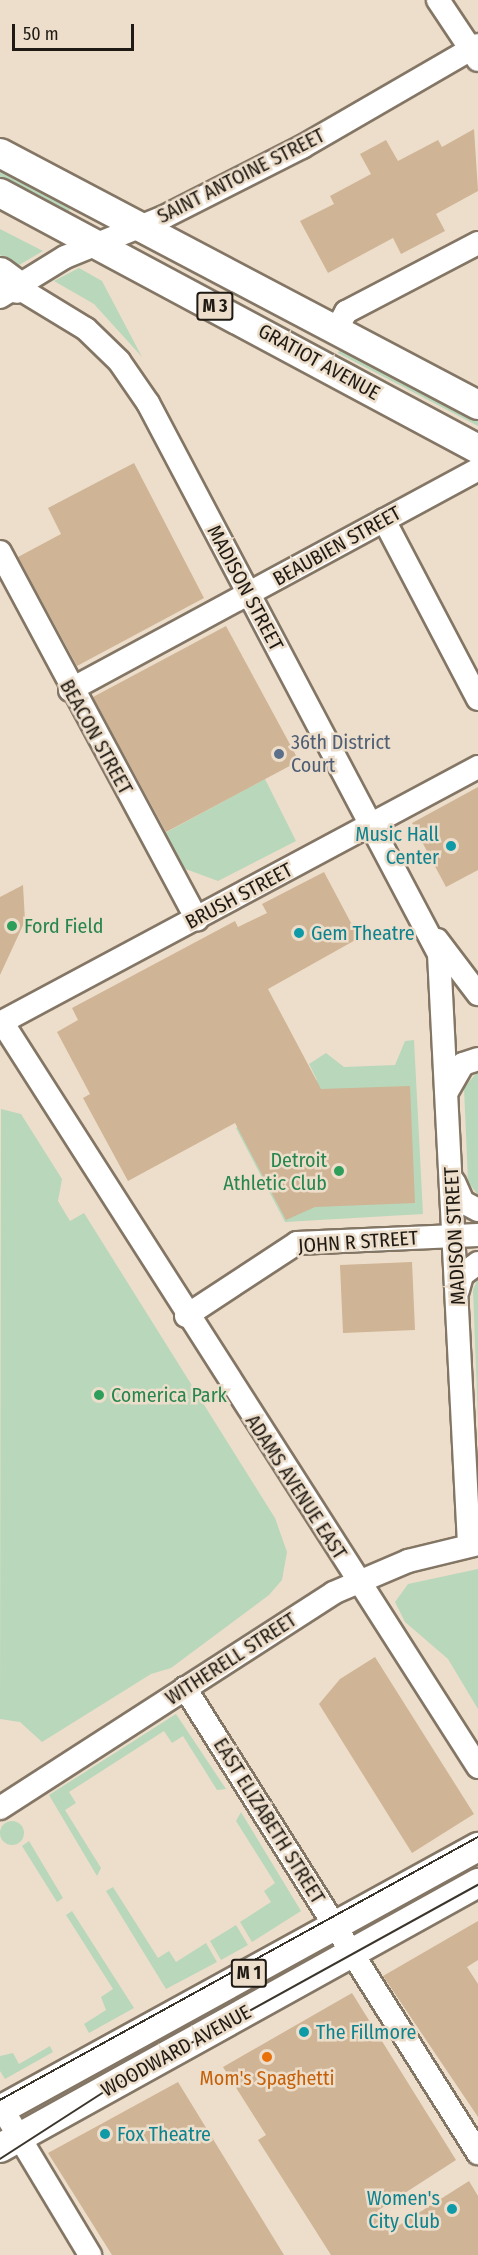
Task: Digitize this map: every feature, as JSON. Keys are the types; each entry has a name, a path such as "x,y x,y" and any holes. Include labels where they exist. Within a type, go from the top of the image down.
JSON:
{"main road":[{"name":"GRATIOT AVENUE","path":"0,153 335,332 478,405"},
{"name":"GRATIOT AVENUE","path":"0,193 478,448"},
{"name":"WOODWARD AVENUE","path":"1,2108 478,1847"},
{"name":"WOODWARD AVENUE","path":"9,2143 478,1883"}],"street":[{"path":"438,0 476,52"},
{"name":"SAINT ANTOINE STREET","path":"4,285 140,227 302,147 476,52"},
{"path":"335,332 346,312 478,243"},
{"name":"MADISON STREET","path":"4,285 86,329 120,361 148,403 370,825 428,930 443,972 465,1441 474,1544"},
{"name":"BEAUBIEN STREET","path":"70,690 478,469"},
{"path":"384,520 478,699"},
{"name":"BEACON STREET","path":"0,552 70,690 197,919"},
{"name":"BRUSH STREET","path":"1,1023 478,767"},
{"name":"MADISON STREET","path":"428,930 477,991"},
{"path":"445,1007 477,991"},
{"name":"ADAMS AVENUE EAST","path":"1,1023 186,1316 478,1767"},
{"path":"448,1090 463,1064 478,1059"},
{"path":"452,1174 464,1202 478,1210"},
{"name":"JOHN R STREET","path":"186,1316 297,1243 478,1235"},
{"path":"458,1290 462,1275 478,1263"},
{"path":"465,1441 478,1467"},
{"name":"WITHERELL STREET","path":"0,1808 185,1688 358,1580 474,1544"},
{"name":"EAST ELIZABETH STREET","path":"185,1688 478,2153"},
{"path":"1,2108 9,2143 90,2255"}],"green space":[{"path":"0,169 65,203 70,209 64,219 0,185"},
{"path":"0,229 43,251 19,265 0,255"},
{"path":"79,268 102,281 142,357 94,304 54,281"},
{"path":"340,348 478,419 478,426 338,353"},
{"path":"265,779 296,841 218,881 183,868 165,833"},
{"name":"Detroit Athletic Club","path":"414,1040 423,1214 285,1222 236,1128 317,1080 309,1064 326,1053 344,1067 395,1065 405,1041"},
{"path":"478,1071 478,1195 468,1182 464,1088"},
{"name":"Comerica Park","path":"1,1109 21,1114 62,1179 58,1201 70,1221 84,1213 275,1518 287,1552 282,1580 269,1595 171,1668 151,1674 42,1742 20,1722 0,1719"},
{"path":"478,1278 478,1420 473,1290"},
{"path":"478,1569 478,1709 448,1659 405,1622 395,1602 408,1584"},
{"path":"176,1714 226,1789 217,1790 183,1736 172,1743 164,1731 69,1792 76,1803 65,1810 101,1868 97,1876 49,1795"},
{"path":"241,1812 301,1911 252,1942 240,1922 271,1902 264,1891 275,1883 236,1821"},
{"path":"12,1821 20,1825 24,1833 20,1841 12,1845 4,1841 0,1833 4,1825"},
{"path":"29,1841 63,1898 57,1902 22,1846"},
{"path":"113,1887 158,1958 169,1951 176,1962 206,1943 217,1962 166,1989 106,1891"},
{"path":"72,1911 134,2008 89,2033 84,2024 106,2010 101,1997 113,1989 66,1915"},
{"path":"236,1925 248,1945 221,1960 210,1941"},
{"path":"50,2046 53,2052 5,2079 0,2071 0,2056 13,2053 19,2064"}],"building":[{"path":"474,129 478,191 436,214 445,231 401,254 393,238 328,273 300,221 334,204 330,196 371,174 360,154 386,140 398,161 438,140 442,147"},
{"path":"134,463 204,598 77,666 18,557 61,534 48,508"},
{"path":"226,626 299,761 166,832 93,697"},
{"name":"Music Hall Center","path":"478,787 478,870 446,887 412,823"},
{"path":"324,872 359,938 268,989 321,1089 410,1086 415,1203 315,1207 286,1220 235,1123 128,1181 83,1098 90,1094 57,1032 78,1020 72,1008 235,921 238,927 267,913 262,904"},
{"name":"Ford Field","path":"23,885 25,921 0,975 0,897"},
{"path":"412,1262 415,1330 343,1333 340,1265"},
{"path":"375,1657 474,1814 412,1853 319,1704 340,1679"},
{"path":"478,1921 478,1960 467,1967 478,1984 478,2117 383,1976"},
{"path":"352,1993 456,2160 377,2211 390,2231 469,2181 478,2196 478,2255 331,2255 258,2140 266,2135 223,2067"},
{"path":"178,2082 284,2255 112,2255 48,2153"}],"tram line":[{"path":"0,2100 478,1837"},
{"path":"0,2159 110,2088 478,1885"}],"place":[{"name":"36th District Court","path":"279,754"},
{"name":"Music Hall Center","path":"451,846"},
{"name":"Ford Field","path":"12,926"},
{"name":"Gem Theatre","path":"299,933"},
{"name":"Detroit Athletic Club","path":"339,1171"},
{"name":"Comerica Park","path":"99,1395"},
{"name":"The Fillmore","path":"304,2032"},
{"name":"Mom's Spaghetti","path":"267,2057"},
{"name":"Fox Theatre","path":"105,2134"},
{"name":"Women's City Club","path":"452,2209"}]}
